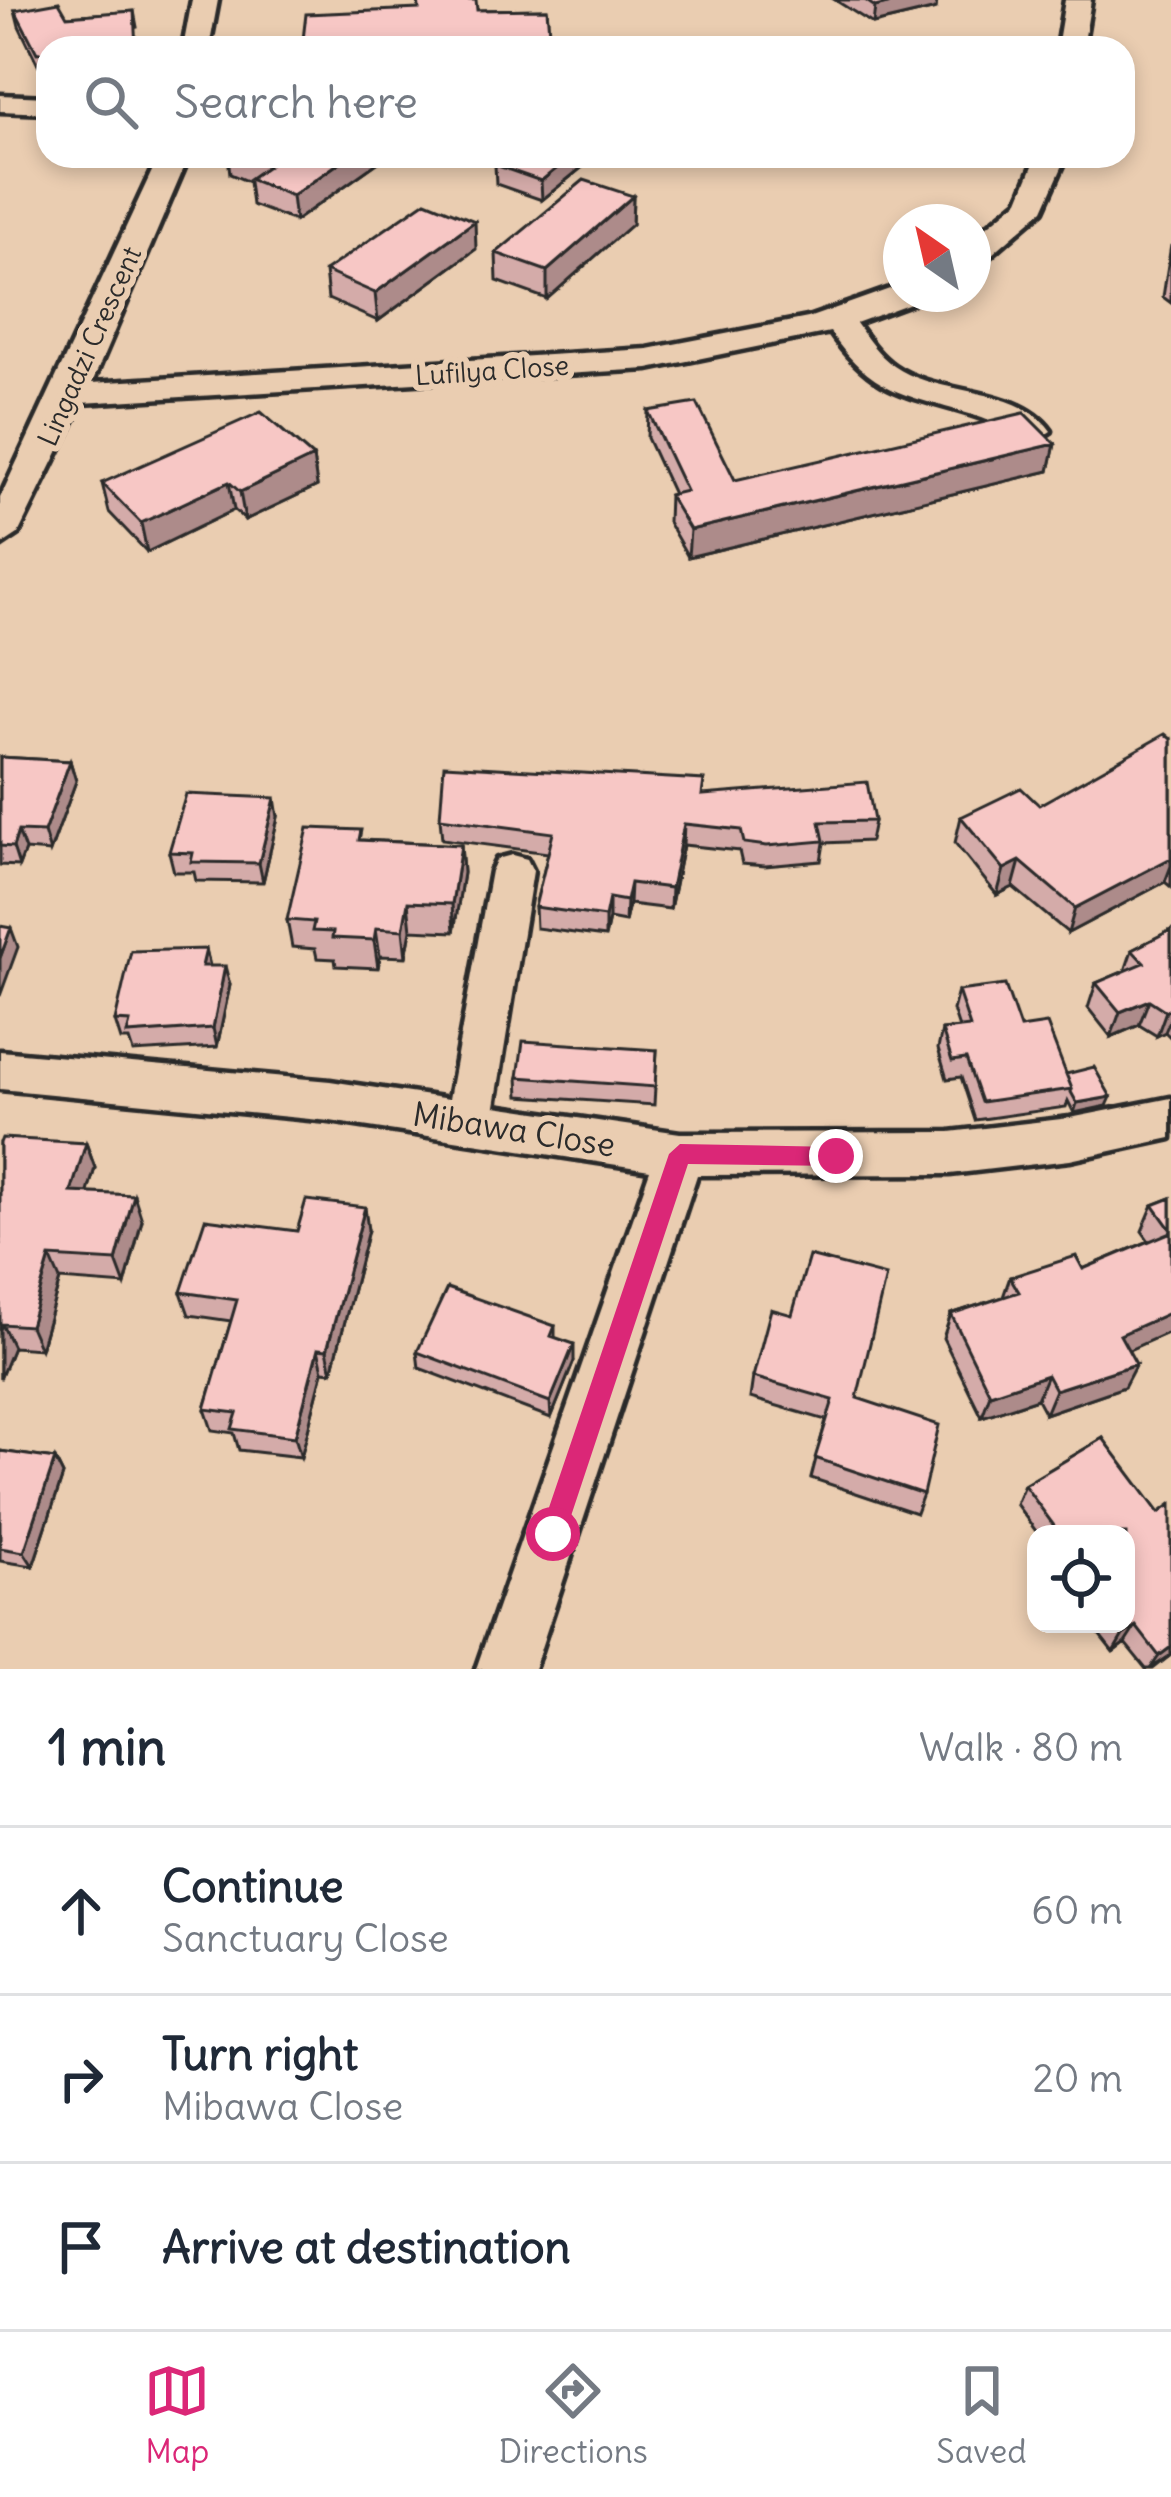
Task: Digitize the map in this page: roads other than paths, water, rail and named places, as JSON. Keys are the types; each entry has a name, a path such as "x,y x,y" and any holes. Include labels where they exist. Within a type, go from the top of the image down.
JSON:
{"street":[{"path":"198,36 205,0"},
{"path":"1072,36 1078,0"},
{"path":"0,104 36,106"},
{"name":"Lingadzi Crescent","path":"0,535 70,394 169,168"},
{"path":"991,238 1031,204 1047,168"},
{"name":"Lufilya Close","path":"70,394 648,359 744,344 883,302"},
{"path":"838,319 868,362 888,378 1015,416 1034,430"},
{"path":"470,1122 512,871"},
{"name":"Mibawa Close","path":"0,1070 330,1101 680,1154 950,1153 1070,1139 1171,1118"},
{"path":"505,1669 680,1154"}]}
